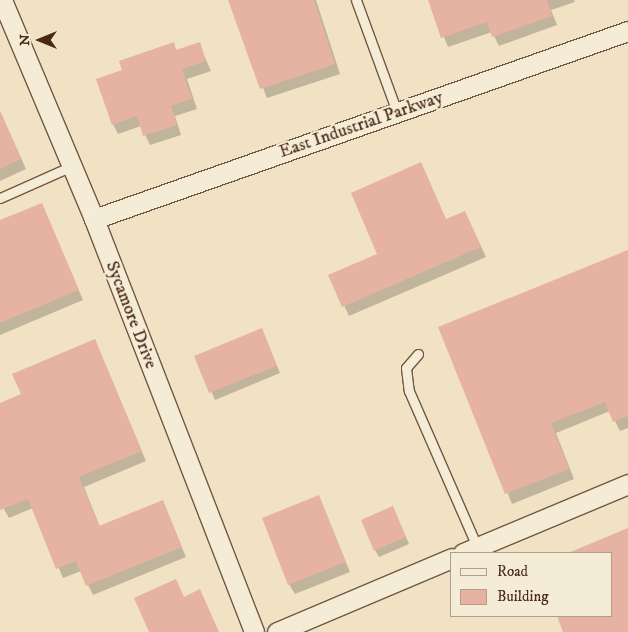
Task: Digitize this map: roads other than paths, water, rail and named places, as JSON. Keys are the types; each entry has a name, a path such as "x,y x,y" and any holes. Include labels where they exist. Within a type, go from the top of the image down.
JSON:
{"street":[{"name":"Sycamore Drive","path":"2,0 94,219 254,632"},
{"name":"East Industrial Parkway","path":"94,219 628,31"},
{"path":"470,550 628,484"},
{"path":"277,632 450,559"}],"lane":[{"path":"356,0 397,112"},
{"path":"0,198 72,166"},
{"path":"418,354 406,368 409,391 470,550"}]}
